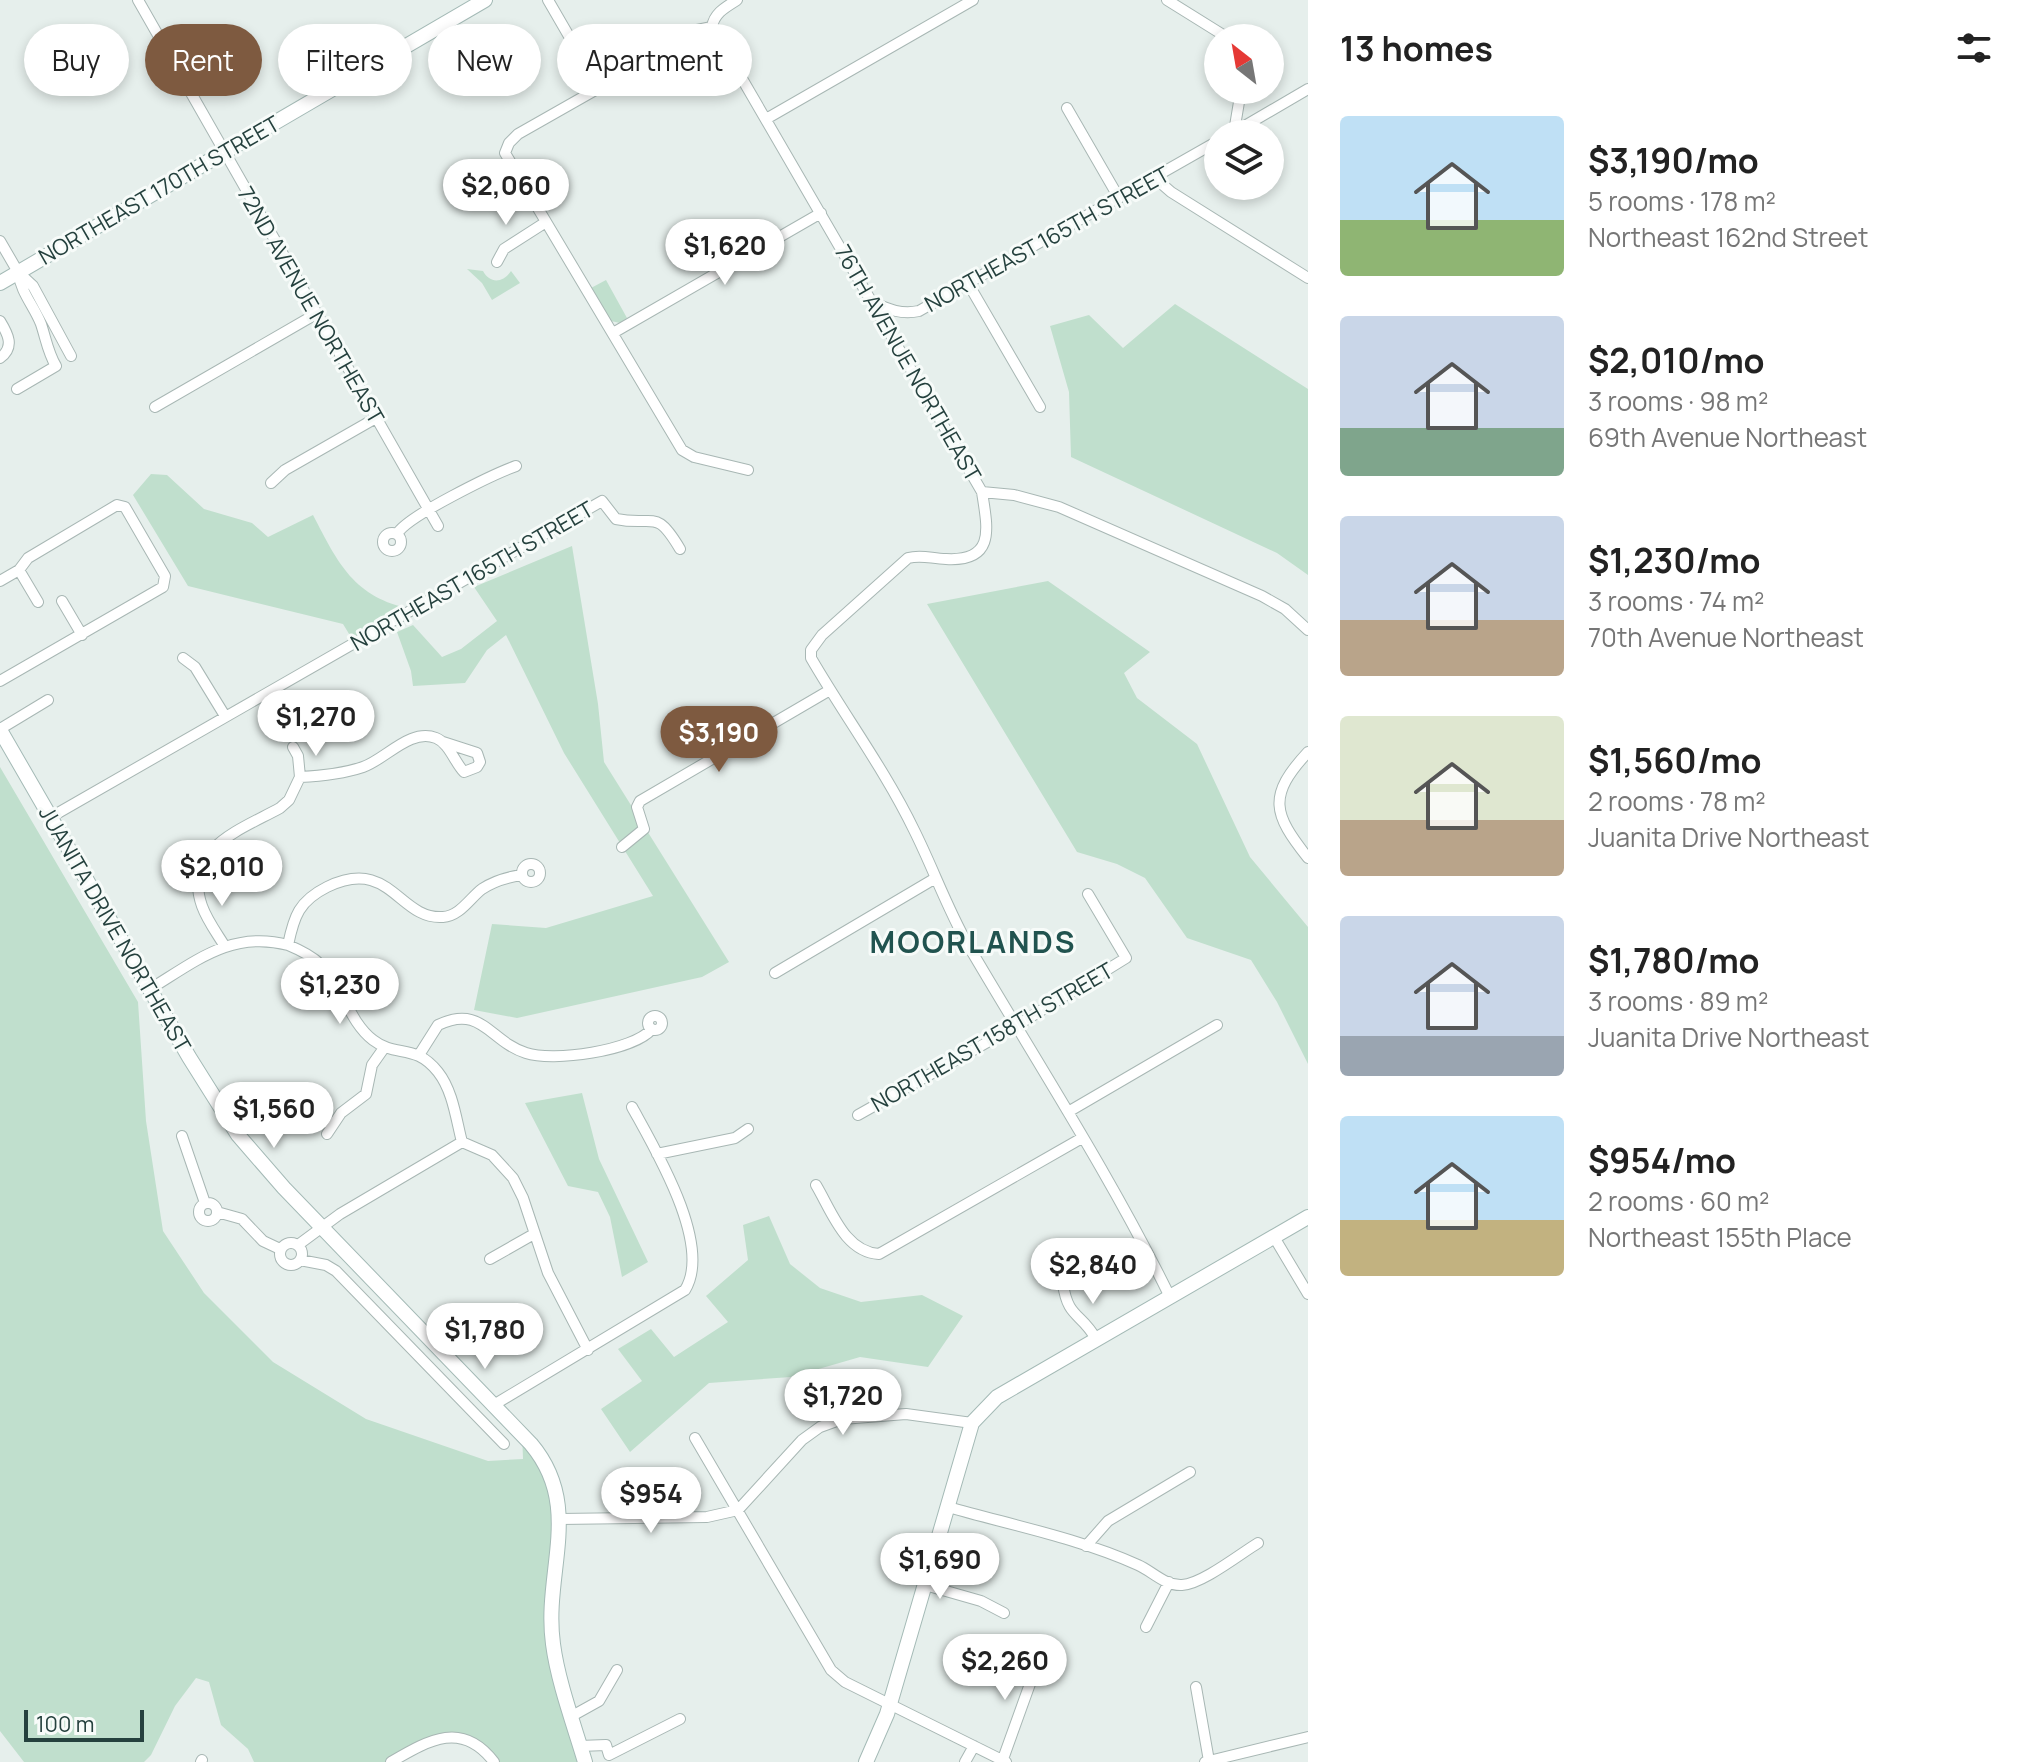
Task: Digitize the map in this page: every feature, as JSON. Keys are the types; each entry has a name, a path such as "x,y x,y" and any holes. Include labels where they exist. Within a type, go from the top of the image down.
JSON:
{"main road":[{"name":"NORTHEAST 170TH STREET","path":"0,283 485,0"},
{"name":"JUANITA DRIVE NORTHEAST","path":"0,729 238,1135 321,1227 531,1444 548,1467 557,1491 560,1519 550,1607 553,1646 585,1762"},
{"path":"866,1762 890,1704 972,1423 997,1397 1308,1217"}],"street":[{"name":"72ND AVENUE NORTHEAST","path":"138,0 438,526"},
{"path":"548,0 562,24"},
{"path":"712,24 719,13 737,0"},
{"path":"766,119 973,0"},
{"path":"1167,0 1206,24"},
{"path":"1254,120 1308,89"},
{"name":"76TH AVENUE NORTHEAST","path":"752,95 982,492"},
{"path":"585,96 518,134 505,153 682,450 694,457 748,470"},
{"path":"1067,108 1119,198"},
{"name":"NORTHEAST 165TH STREET","path":"872,302 895,312 908,314 919,311 1204,149"},
{"path":"1155,178 1171,192 1308,278"},
{"path":"613,333 821,213"},
{"path":"497,262 504,249 546,222"},
{"path":"0,241 18,272 33,286 71,356"},
{"path":"17,389 56,366 40,322 21,289 18,272"},
{"path":"969,285 1040,407"},
{"path":"155,407 316,314"},
{"path":"0,321 10,340 8,350 0,358"},
{"path":"271,483 285,470 376,418"},
{"path":"397,534 401,527 429,511 495,474 516,466"},
{"path":"1170,1297 1068,1112 966,940 934,879 914,830 811,658 811,650 837,620 908,558 920,555 944,560 964,559 977,552 985,543 988,532 982,492 1014,495 1059,507 1262,596 1285,609 1308,630"},
{"name":"NORTHEAST 165TH STREET","path":"51,817 602,501 616,519 651,519 661,523 680,549"},
{"path":"0,581 19,570 28,558 117,505 125,507 165,576 166,583 0,681"},
{"path":"19,570 38,602"},
{"path":"62,601 82,635"},
{"path":"183,658 195,667 225,716"},
{"path":"622,847 635,840 644,829 637,807 640,801 830,690"},
{"path":"0,729 48,700"},
{"path":"300,777 333,775 367,766 414,738 435,738 443,742"},
{"path":"224,945 201,903 199,876 202,861 211,849 289,800 300,777 298,756 293,747"},
{"path":"1308,752 1288,776 1280,802 1285,829 1308,858"},
{"path":"288,945 293,922 306,900 346,880 373,880 388,886 421,912 440,917 454,915 485,887 522,875"},
{"path":"775,973 934,879"},
{"name":"NORTHEAST 158TH STREET","path":"858,1115 1016,1026 1126,958 1088,894"},
{"path":"150,989 224,945 248,940 288,945 309,955 327,971 360,1027 384,1048 419,1055 439,1074 448,1090 462,1142"},
{"path":"419,1055 438,1025 463,1017 478,1022 513,1048 531,1055 618,1049 640,1040 652,1029"},
{"path":"1068,1112 1217,1025"},
{"path":"327,1134 341,1113 366,1094 372,1065 384,1048"},
{"path":"492,1406 685,1290 692,1278 694,1261 685,1218 632,1107"},
{"path":"657,1154 735,1138 748,1129"},
{"path":"182,1136 205,1203 199,1211 204,1220 214,1218 217,1212 242,1219 263,1241 280,1249"},
{"path":"816,1185 850,1242 867,1253 879,1254 1082,1138"},
{"path":"298,1245 321,1227 462,1142"},
{"path":"462,1142 492,1155 505,1166 523,1198 548,1273 588,1350"},
{"path":"490,1259 534,1234"},
{"path":"1274,1237 1308,1294"},
{"path":"288,1243 298,1245 302,1252 300,1260 293,1265 285,1264 280,1257 280,1249 288,1243"},
{"path":"300,1260 326,1265 336,1271 504,1444"},
{"path":"1063,1284 1070,1311 1086,1323 1096,1339"},
{"path":"560,1519 707,1517 738,1510 802,1440 820,1427 842,1419 906,1414 972,1423"},
{"path":"695,1438 831,1670 845,1682 1004,1761 1040,1656"},
{"path":"1086,1546 1108,1521 1190,1472"},
{"path":"948,1507 1086,1546 1140,1565 1174,1584 1197,1580 1258,1543"},
{"path":"1146,1627 1174,1584"},
{"path":"925,1585 981,1601 1004,1613"},
{"path":"572,1716 599,1701 617,1670"},
{"path":"1196,1687 1207,1762 1232,1760 1308,1737"},
{"path":"580,1746 606,1745 611,1758 680,1719"},
{"path":"391,1762 425,1743 453,1737 474,1742 494,1762"},
{"path":"965,1762 974,1746"}],"green space":[{"path":"467,269 483,271 493,280 504,278 511,271 520,283 492,300 482,283"},
{"path":"606,280 627,318 620,323 611,321 591,288"},
{"path":"1175,304 1308,389 1308,575 1277,553 1071,457 1069,392 1050,326 1089,315 1123,348"},
{"path":"151,474 167,475 204,509 252,523 268,537 313,515 350,576 376,596 412,609 354,642 343,624 188,586 133,495"},
{"path":"572,546 598,704 604,762 729,962 702,977 517,1018 474,1010 492,924 546,928 653,896 564,753 506,635 487,650 465,683 413,686 397,632 413,625 442,657 461,649 497,621 474,587"},
{"path":"1048,581 1150,652 1124,673 1137,698 1197,744 1250,857 1308,927 1308,1064 1277,1002 1251,960 1187,938 1145,878 1117,864 1077,852 927,604"},
{"path":"0,767 138,1002 146,1121 163,1231 204,1293 273,1362 366,1419 488,1461 523,1459 522,1431 559,1484 556,1644 592,1762 494,1762 453,1737 391,1762 254,1762 248,1749 221,1725 209,1682 196,1678 175,1706 151,1755 144,1762 24,1762 0,1731"},
{"path":"582,1093 599,1159 648,1262 622,1277 610,1217 598,1192 568,1186 525,1103"},
{"path":"769,1216 790,1264 820,1288 861,1302 922,1295 963,1316 928,1367 860,1357 791,1377 709,1383 630,1452 601,1409 642,1381 618,1349 651,1329 674,1357 728,1322 706,1296 748,1260 743,1225"}],"district":[{"name":"MOORLANDS","path":"973,943"}]}
